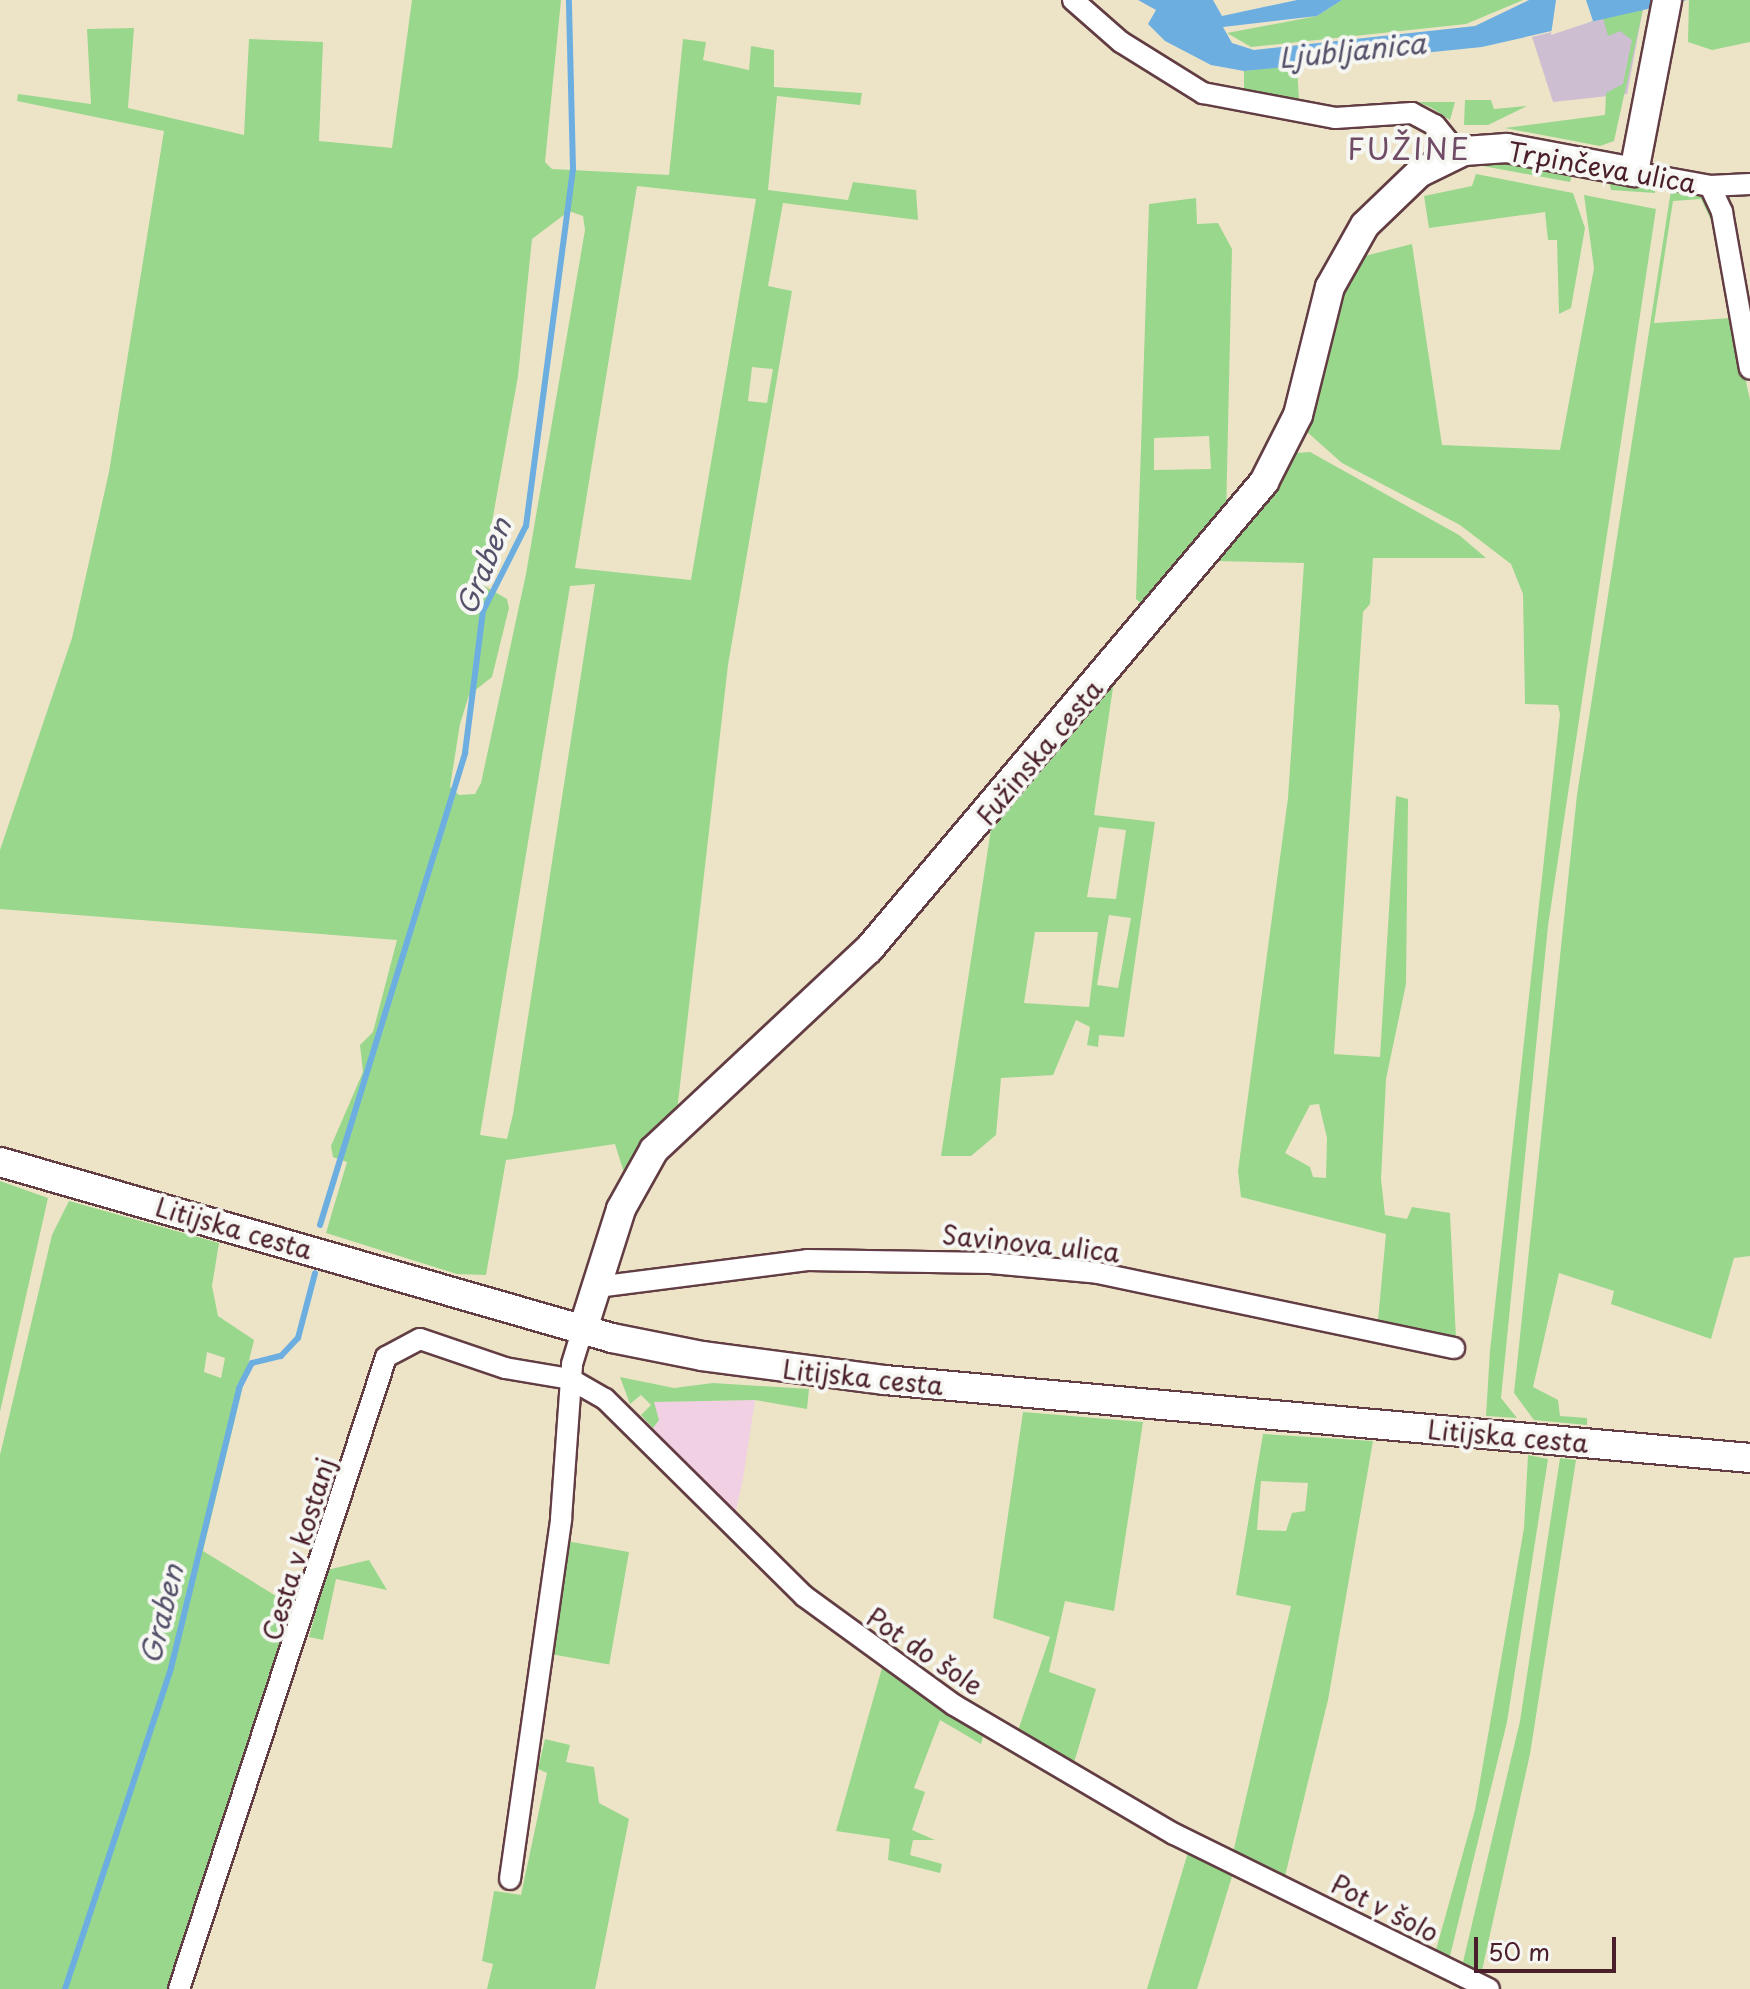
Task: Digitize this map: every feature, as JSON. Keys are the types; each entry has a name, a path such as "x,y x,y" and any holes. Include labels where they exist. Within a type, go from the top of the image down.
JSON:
{"street":[{"path":"1073,0 1121,42 1203,93 1335,118 1412,113 1435,125 1458,153"},
{"path":"1634,172 1666,8"},
{"name":"Trpinčeva ulica","path":"1458,153 1507,148 1710,186 1750,184"},
{"name":"Fužinska cesta","path":"583,1329 628,1193 669,1132 846,974 1249,501 1298,415 1325,301 1346,252 1398,190 1458,153"},
{"path":"1710,186 1722,212 1750,369"},
{"name":"Litijska cesta","path":"0,1162 583,1329 806,1372 1750,1458"},
{"name":"Savinova ulica","path":"597,1287 807,1260 991,1263 1098,1273 1454,1348"},
{"path":"510,1879 561,1519 570,1379 583,1329"},
{"name":"Cesta v kostanj","path":"179,1989 386,1357 420,1339 570,1379"},
{"name":"Pot do šole","path":"570,1379 605,1399 804,1596 861,1641 1061,1771 1302,1895"},
{"name":"Pot v šolo","path":"1302,1895 1489,1989"}],"shaded area":[{"path":"1643,9 1627,94 1553,102 1532,37"},
{"path":"755,1400 735,1515 653,1428 659,1420 653,1402"}],"green space":[{"path":"412,0 561,0 545,162 552,169 669,175 683,39 706,42 703,60 749,70 751,46 774,50 774,87 862,93 860,105 777,96 768,190 848,200 853,182 916,190 918,220 783,203 768,286 792,291 728,665 677,1111 625,1176 615,1144 506,1160 486,1275 457,1274 326,1233 347,1162 333,1157 331,1146 363,1072 360,1045 373,1032 397,940 0,909 0,850 72,638 109,472 164,131 17,101 18,94 91,104 87,29 134,28 128,108 244,135 249,39 323,42 319,141 392,148","holes":["637,186 756,199 691,580 575,568","569,211 583,216 585,230 526,574 481,783 475,794 459,795 450,787 460,724 469,695 492,677 509,608 507,599 481,584 518,376 532,239","752,367 773,369 767,403 748,401","595,584 507,1139 480,1135 570,586"]},
{"path":"1342,0 1523,0 1466,24 1251,47 1227,33 1317,16"},
{"path":"1689,0 1750,0 1750,42 1712,50 1688,42"},
{"path":"1643,9 1614,141 1600,146 1505,128 1605,115 1606,93 1623,84 1632,40 1620,31 1608,36 1603,18"},
{"path":"1297,65 1299,101 1244,93 1244,71"},
{"path":"1465,100 1491,100 1494,109 1527,106 1488,125 1464,125"},
{"path":"1418,102 1455,102 1450,120"},
{"path":"1476,158 1570,170 1572,175 1570,182 1461,162"},
{"path":"1476,174 1573,193 1585,228 1571,308 1559,314 1557,240 1548,240 1545,212 1429,228 1424,196 1472,186"},
{"path":"1608,177 1655,186 1655,193 1611,190"},
{"path":"1671,190 1700,196 1714,210 1715,229 1701,199 1673,201 1654,323 1732,318 1750,400 1750,1256 1734,1258 1711,1339 1611,1304 1614,1291 1559,1273 1533,1387 1558,1400 1560,1416 1587,1418 1587,1425 1534,1420 1514,1393 1577,795"},
{"path":"1584,195 1656,209 1548,926 1501,1398 1517,1418 1486,1416 1490,1351 1560,714 1558,705 1525,704 1523,594 1511,564 1460,525 1342,463 1306,431 1336,306 1357,258 1412,244 1442,445 1560,450 1594,268"},
{"path":"1196,198 1197,224 1218,223 1232,249 1226,517 1148,610 1136,599 1149,204","holes":["1209,436 1211,469 1154,470 1154,438"]},
{"path":"1310,452 1459,535 1486,558 1373,558 1370,604 1363,612 1334,1054 1380,1057 1396,796 1408,799 1406,984 1386,1079 1381,1179 1385,1215 1407,1219 1412,1207 1450,1213 1456,1339 1378,1320 1386,1234 1241,1197 1238,1171 1288,798 1304,563 1215,561 1295,453","holes":["1319,1104 1327,1138 1326,1178 1313,1177 1310,1167 1285,1153 1310,1105"]},
{"path":"1114,681 1094,815 1155,822 1124,1037 1099,1035 1098,1047 1087,1045 1090,1027 1076,1020 1053,1075 1001,1078 996,1135 971,1156 941,1156 991,829","holes":["1099,827 1126,830 1116,899 1087,897","1109,915 1131,918 1118,988 1097,985","1035,932 1098,932 1089,1007 1024,1003"]},
{"path":"0,1181 48,1198 0,1412"},
{"path":"69,1201 219,1243 212,1286 218,1316 254,1340 203,1551 294,1607 171,1989 0,1989 0,1455 52,1235","holes":["207,1352 225,1358 221,1378 204,1372"]},
{"path":"620,1377 674,1388 713,1383 809,1389 807,1409 755,1400 654,1402 659,1420 653,1428 641,1415 651,1405 641,1395 630,1404"},
{"path":"1023,1412 1143,1422 1114,1611 1065,1601 1049,1672 1096,1689 1070,1776 1013,1745 1050,1637 993,1618"},
{"path":"1263,1434 1373,1441 1328,1700 1284,1880 1232,1857 1291,1606 1236,1595","holes":["1261,1481 1308,1483 1305,1511 1292,1513 1286,1531 1257,1530"]},
{"path":"1528,1455 1548,1459 1507,1722 1449,1960 1434,1957 1475,1810 1524,1528"},
{"path":"1560,1458 1576,1460 1530,1754 1481,1975 1463,1962 1520,1721"},
{"path":"566,1541 629,1552 609,1664 546,1653"},
{"path":"369,1560 387,1590 336,1579 323,1640 309,1637 327,1570"},
{"path":"882,1668 983,1737 981,1744 940,1720 914,1788 925,1792 912,1830 935,1840 913,1840 910,1855 942,1864 940,1873 888,1860 890,1839 836,1831"},
{"path":"545,1739 570,1745 566,1762 594,1767 599,1803 629,1819 595,1989 487,1989 493,1964 482,1961 494,1891 521,1895 547,1773 538,1769"},
{"path":"1189,1849 1234,1870 1197,1989 1147,1989"}],"water":[{"name":"Ljubljanica","path":"1138,0 1213,0 1222,16 1297,0 1342,0 1317,16 1223,27 1232,43 1254,50 1475,26 1529,0 1687,0 1482,47 1244,71 1211,65 1165,41 1148,24 1156,10"}],"pier":[{"path":"1556,0 1586,0 1593,21 1551,35"}],"waterway":[{"name":"Graben","path":"320,1225 465,753 483,611 526,526 573,169 569,0"},
{"name":"Graben","path":"65,1989 171,1668 239,1388 252,1363 281,1356 298,1338 315,1273"}],"district":[{"name":"FUŽINE","path":"1409,148"}]}
